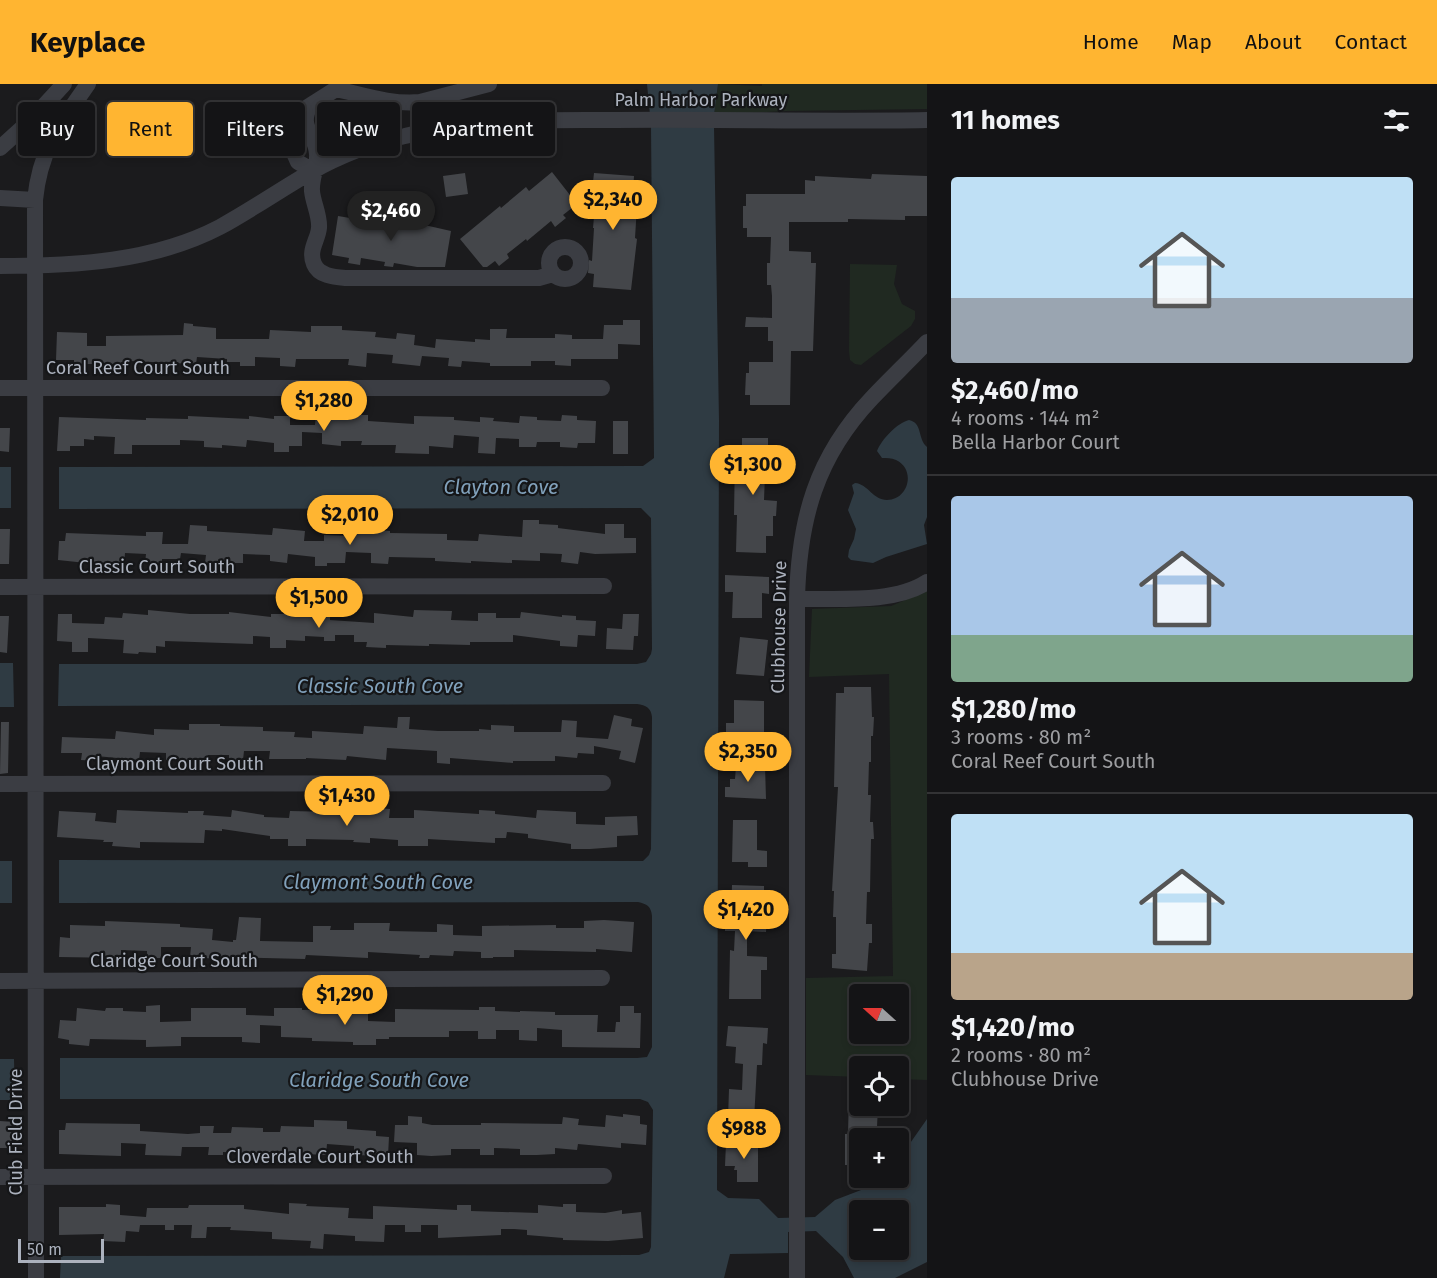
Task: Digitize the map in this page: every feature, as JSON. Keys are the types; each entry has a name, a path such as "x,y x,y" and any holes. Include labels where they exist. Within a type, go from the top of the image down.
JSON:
{"street":[{"path":"0,148 31,120 64,84"},
{"name":"Club Field Drive","path":"36,1278 35,200 39,172 48,145 88,84"},
{"path":"489,84 410,103 387,101 336,87 310,106 305,122 317,154 312,192 319,226 312,250 312,260 318,270 326,275 346,278 539,278 553,274"},
{"name":"Palm Harbor Parkway","path":"0,266 82,264 150,252 193,238 228,222 314,171 384,142 453,126 507,121 927,120"},
{"path":"0,198 35,200"},
{"name":"Clubhouse Drive","path":"798,1278 797,599 802,536 810,504 826,462 847,429 871,399 927,342"},
{"name":"Coral Reef Court South","path":"0,388 602,388"},
{"path":"797,599 897,595 927,582"},
{"name":"Classic Court South","path":"0,587 604,586"},
{"name":"Claymont Court South","path":"0,784 603,783"},
{"name":"Claridge Court South","path":"0,981 602,978"},
{"name":"Cloverdale Court South","path":"0,1177 604,1176"}],"shaded area":[{"path":"718,84 762,86 762,84 927,84 927,109 787,111 714,115"},
{"path":"850,264 897,265 894,284 902,304 915,311 915,319 911,326 861,365 850,360 849,351"},
{"path":"927,591 927,1080 909,1079 909,1056 849,1056 849,1077 806,1075 806,978 893,976 889,674 809,677 812,609 891,606"}],"water":[{"path":"647,84 718,84 714,115 650,115"},
{"path":"651,126 714,126 719,420 717,1190 728,1198 759,1199 778,1218 815,1217 835,1200 866,1188 909,1188 909,1145 927,1119 927,1262 895,1278 854,1278 843,1257 816,1231 788,1232 788,1253 730,1254 724,1278 60,1278 61,1256 639,1255 649,1252 651,1247 653,1110 648,1102 640,1099 60,1099 60,1058 647,1057 652,1047 652,916 650,908 644,904 638,902 59,903 59,860 643,861 651,849 652,717 648,708 637,704 58,706 59,664 637,664 646,662 652,649 651,518 641,508 59,509 59,467 643,466 654,458"},
{"path":"909,420 918,427 927,447 927,517 924,525 927,544 873,563 851,560 848,557 849,550 856,529 848,510 854,493 852,485 860,484 878,497 887,500 895,499 905,490 908,477 902,464 891,458 882,458 877,451 890,432"},
{"path":"0,467 11,467 11,508 0,508"},
{"path":"0,663 13,663 14,707 0,707"},
{"path":"0,861 12,861 12,903 0,903"},
{"path":"0,1059 14,1059 15,1100 0,1100"}],"building":[{"path":"552,172 577,204 563,215 566,218 555,227 551,221 507,254 509,258 499,266 495,261 483,267 460,239 526,187 529,191"},
{"path":"465,173 468,194 446,197 443,176"},
{"path":"594,173 634,176 632,206 637,206 635,238 637,239 631,290 593,287 594,274 588,273 589,260 592,261 595,205 588,205"},
{"path":"872,174 927,176 927,216 905,216 905,220 848,219 848,222 789,222 789,251 811,252 811,263 816,263 813,351 791,351 790,405 750,405 750,395 745,395 749,362 773,362 773,341 768,341 768,327 745,327 746,317 772,318 771,285 767,285 767,263 770,263 771,237 747,237 747,228 743,228 743,206 746,206 746,194 805,194 805,180 815,181 815,176 871,179"},
{"path":"338,216 368,221 369,217 451,231 445,267 417,267 394,263 393,267 384,266 385,262 361,258 360,265 348,263 349,258 332,255"},
{"path":"623,320 640,320 640,345 618,344 618,359 571,359 571,366 555,365 555,361 531,361 531,366 490,366 490,363 462,361 461,367 448,366 449,358 422,356 420,366 392,363 393,355 367,353 366,367 348,365 349,359 296,359 295,367 280,366 280,358 255,357 255,366 240,366 240,362 227,362 227,359 197,357 196,364 130,361 130,364 74,364 74,360 56,360 57,332 87,333 87,346 106,346 106,336 183,335 184,323 216,328 216,339 269,339 270,330 311,332 311,326 342,326 342,330 376,332 375,337 396,339 397,333 415,335 414,345 435,348 436,339 475,342 475,339 490,340 490,329 507,329 506,338 555,338 555,334 572,335 572,339 603,339 604,325 623,325"},
{"path":"316,415 355,418 355,415 368,415 368,421 414,424 414,416 454,417 454,420 480,422 480,417 494,418 493,421 519,423 520,416 537,417 537,420 561,421 562,415 577,416 577,420 596,421 595,443 578,443 577,448 560,447 560,442 537,442 536,447 519,447 519,439 496,438 495,454 478,453 479,437 454,435 453,448 429,446 429,454 395,453 396,445 361,445 362,441 341,441 341,446 322,444 322,433 302,432 302,446 289,446 289,452 274,452 274,443 247,440 246,447 222,445 222,448 204,447 204,441 180,440 180,445 132,445 132,454 114,454 115,437 94,436 94,440 84,439 84,446 70,446 70,451 57,451 59,417 146,420 146,418 188,419 188,416 249,419 249,416 274,419 274,416 290,416 290,425 315,425"},
{"path":"613,421 628,421 628,454 613,454"},
{"path":"0,428 10,428 9,452 0,451"},
{"path":"742,438 768,438 768,460 778,460 778,474 765,474 764,500 777,501 776,516 773,516 773,536 766,536 766,553 736,552 735,454 742,454"},
{"path":"523,520 539,520 539,524 558,525 558,528 605,534 605,524 624,524 624,538 636,538 636,553 580,552 578,564 561,562 562,554 540,553 540,561 512,560 512,563 471,561 471,563 435,561 435,558 389,557 388,564 371,563 371,553 346,552 345,563 327,563 327,566 315,566 315,557 288,554 287,563 270,561 270,555 243,554 243,563 205,563 206,555 181,553 180,559 162,559 162,564 145,563 146,554 125,553 124,567 58,560 59,541 65,541 66,533 146,536 146,532 163,532 162,544 188,544 190,525 207,526 207,531 272,535 273,528 305,531 304,541 324,541 324,535 354,536 355,525 379,526 378,530 390,531 390,533 447,534 447,540 478,541 479,534 522,537"},
{"path":"0,529 10,529 9,564 0,564"},
{"path":"725,575 769,577 769,594 762,593 762,618 732,618 733,592 725,592"},
{"path":"148,610 190,614 229,614 229,612 271,617 271,614 330,614 330,620 374,623 374,613 413,617 414,610 452,611 451,620 478,621 478,613 496,613 496,618 520,618 521,612 562,617 562,615 576,616 576,620 596,621 595,636 578,635 577,647 560,646 560,641 513,635 513,642 470,642 470,645 429,644 429,646 386,645 386,648 366,647 367,642 354,642 354,635 335,635 335,641 324,641 324,637 305,636 305,641 286,640 286,648 270,648 270,637 253,636 253,644 165,641 165,647 156,646 156,653 139,652 138,654 123,653 124,640 88,638 88,652 72,652 72,642 57,641 58,614 72,614 72,623 104,624 105,617 122,618 123,613 148,615"},
{"path":"623,614 639,614 638,636 634,636 633,650 606,649 607,628 622,629"},
{"path":"0,616 9,616 7,653 0,652"},
{"path":"740,637 768,640 764,676 736,674"},
{"path":"844,687 871,687 872,717 874,717 868,795 871,795 870,822 873,822 874,839 871,839 870,892 867,892 866,924 872,924 872,943 869,943 867,971 832,968 832,954 836,954 836,917 833,917 834,891 832,891 838,787 834,787 836,693 844,693"},
{"path":"734,700 764,701 764,734 726,733 726,723 734,723"},
{"path":"614,715 632,719 631,726 643,728 635,763 619,759 621,751 594,746 594,754 578,753 577,758 555,756 555,761 513,761 513,763 450,758 450,764 437,763 437,751 387,748 386,760 347,756 346,760 269,759 270,751 244,751 243,760 229,760 229,755 208,755 208,761 166,760 166,753 140,752 139,760 96,756 96,761 81,760 82,753 61,753 62,737 115,739 116,731 154,735 154,729 189,730 189,724 220,724 220,726 263,727 263,731 295,732 294,737 312,738 312,731 363,734 364,726 397,728 398,717 410,717 409,729 438,731 491,730 491,725 514,726 514,732 561,732 562,720 577,721 576,737 608,739"},
{"path":"1,722 9,722 8,773 0,774"},
{"path":"736,766 765,766 766,799 725,797 725,787 730,787 730,779 735,779"},
{"path":"378,808 390,809 389,818 414,818 414,810 479,814 479,810 495,811 495,814 536,818 537,810 576,812 576,824 605,825 605,817 637,816 638,835 617,836 617,847 590,849 571,849 571,844 528,838 528,834 507,832 506,838 495,838 495,843 428,839 428,846 398,846 398,840 370,838 370,843 353,842 354,840 306,839 306,846 288,846 288,839 270,839 270,836 222,829 222,831 205,830 204,843 140,842 140,848 112,846 113,842 103,842 104,840 57,837 59,811 96,813 95,821 116,823 117,810 188,813 188,811 204,811 203,815 231,817 232,810 264,815 264,817 289,818 290,811 378,813"},
{"path":"733,820 757,820 757,850 767,851 767,867 748,867 748,862 732,862"},
{"path":"732,885 764,886 766,932 747,931 747,956 767,957 767,970 761,970 761,999 729,999 730,950 734,951 735,931 725,931 725,914 731,914"},
{"path":"239,917 261,918 260,941 313,942 313,926 331,926 330,930 354,930 354,923 390,923 389,931 437,932 437,924 453,925 453,935 482,936 482,926 556,925 556,928 584,928 584,921 634,922 632,952 596,949 596,952 514,950 514,957 481,958 481,952 454,951 453,956 430,955 429,958 419,958 420,955 368,952 368,958 306,955 305,959 219,957 219,959 190,957 191,947 161,947 161,958 147,958 147,951 121,950 121,958 59,957 60,937 70,938 70,925 105,926 105,921 180,924 180,927 213,929 212,940 233,942 236,940"},
{"path":"160,1005 160,1022 191,1021 191,1008 246,1008 246,1015 274,1016 274,1008 302,1008 302,1010 368,1008 368,1021 395,1022 395,1009 479,1010 479,1007 495,1007 495,1011 598,1015 597,1032 615,1032 616,1022 620,1022 620,1006 634,1006 634,1013 641,1013 640,1048 562,1047 562,1030 537,1028 537,1041 519,1040 519,1030 496,1030 496,1039 478,1039 478,1031 449,1031 449,1037 376,1039 376,1045 353,1045 353,1042 312,1041 312,1038 281,1037 281,1026 260,1025 260,1043 242,1042 242,1037 181,1037 181,1046 146,1047 146,1040 90,1039 89,1046 69,1044 69,1040 58,1038 60,1020 76,1021 77,1008 105,1011 106,1008 123,1008 123,1011 146,1012 146,1006"},
{"path":"728,1026 768,1028 767,1044 763,1043 762,1065 757,1065 754,1120 728,1119 729,1089 742,1090 743,1064 735,1063 736,1047 726,1046"},
{"path":"849,1094 849,1116 878,1116 877,1127 849,1128 849,1167 847,1167 845,1165 845,1134 848,1134"},
{"path":"623,1114 640,1116 640,1124 647,1125 646,1145 621,1143 621,1148 578,1144 577,1150 555,1148 555,1154 537,1155 520,1155 520,1149 494,1148 494,1155 480,1155 480,1149 451,1149 451,1155 431,1156 417,1155 417,1143 394,1142 395,1125 408,1125 408,1116 422,1117 422,1123 432,1125 562,1124 563,1117 579,1119 578,1125 605,1127 606,1115 623,1117"},
{"path":"314,1120 347,1121 347,1129 376,1131 376,1136 389,1137 388,1156 354,1155 354,1146 327,1144 326,1155 306,1154 306,1156 262,1152 262,1154 223,1152 223,1155 208,1155 209,1147 182,1147 181,1156 145,1155 146,1144 121,1143 121,1156 59,1154 59,1130 65,1130 66,1123 140,1124 140,1131 188,1134 200,1133 200,1126 214,1126 213,1133 231,1133 232,1127 263,1128 263,1132 280,1132 281,1126 314,1127"},
{"path":"0,1121 14,1122 13,1148 0,1148"},
{"path":"758,1140 758,1182 737,1182 735,1166 725,1166 726,1143"},
{"path":"289,1203 349,1208 348,1218 373,1219 373,1206 457,1210 457,1205 471,1205 471,1211 538,1213 538,1205 563,1207 563,1204 576,1204 576,1212 605,1213 622,1210 622,1214 641,1212 643,1238 608,1241 563,1240 563,1238 527,1235 527,1230 501,1229 501,1235 438,1238 438,1225 421,1225 421,1232 405,1232 405,1225 385,1225 384,1242 355,1241 355,1236 324,1234 323,1249 310,1248 311,1241 272,1239 272,1232 230,1230 231,1227 207,1227 206,1238 191,1238 192,1225 174,1225 174,1230 165,1230 165,1225 140,1225 139,1232 126,1231 125,1242 103,1241 104,1234 59,1235 59,1207 120,1205 120,1215 146,1217 147,1208 188,1208 189,1205 244,1205 244,1209 289,1214"}],"water label":[{"name":"Clayton Cove","path":"501,487"},
{"name":"Classic South Cove","path":"380,686"},
{"name":"Claymont South Cove","path":"378,882"},
{"name":"Claridge South Cove","path":"379,1080"}]}
